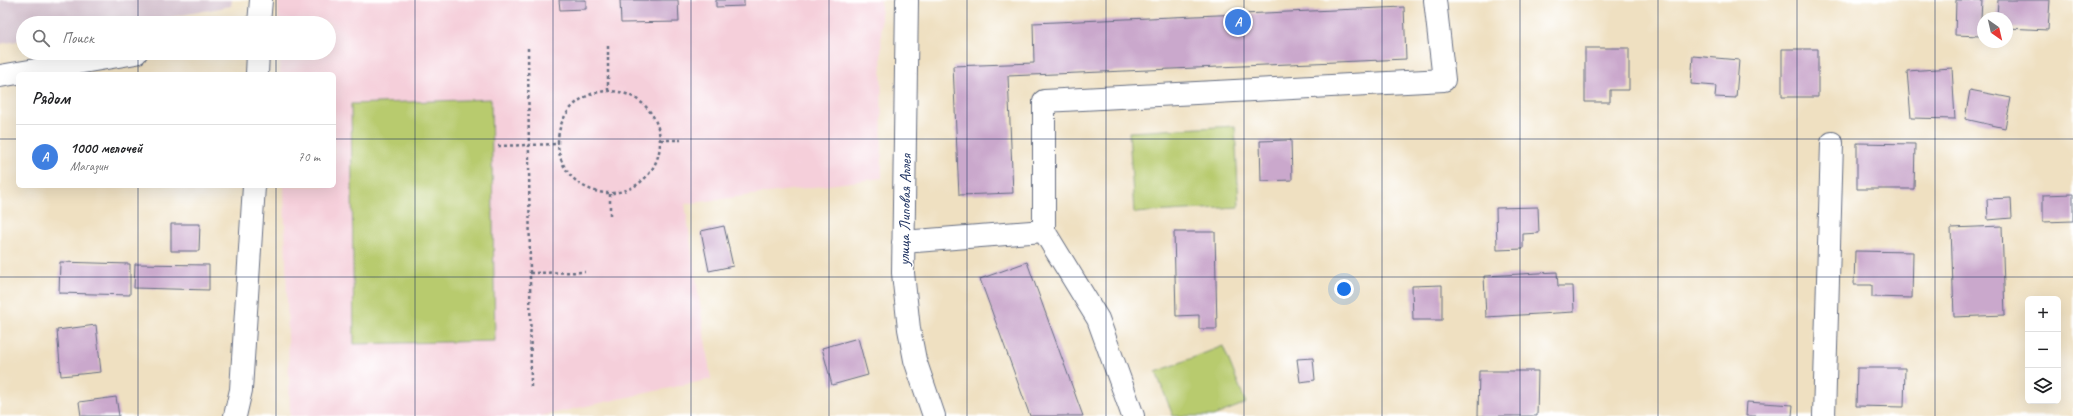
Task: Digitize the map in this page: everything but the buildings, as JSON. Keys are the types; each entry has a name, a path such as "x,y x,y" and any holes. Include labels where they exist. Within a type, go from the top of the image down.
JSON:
{"street":[{"path":"260,16 261,0"},
{"name":"улица Липовая Аллея","path":"912,0 903,273 909,329 921,380 934,416"},
{"path":"1133,416 1098,318 1044,231 1044,101 1444,80 1435,0"},
{"path":"24,72 95,60"},
{"path":"257,72 258,60"},
{"path":"0,76 16,73"},
{"path":"1824,416 1832,143"},
{"path":"235,416 241,390 254,188"},
{"path":"903,242 1044,231"}],"path":[{"path":"608,46 608,90"},
{"path":"528,48 531,389"},
{"path":"608,90 628,95 641,102 651,112 657,125 661,140 659,158 652,173 640,183 625,191 610,194 596,192 585,188 574,180 565,169 558,144 562,121 570,109 592,94 608,90"},
{"path":"661,140 681,140"},
{"path":"498,146 558,144"},
{"path":"610,194 610,218"},
{"path":"530,273 585,272"}],"shaded area":[{"path":"0,0 232,0 231,6 177,16 16,16 16,41 0,44"},
{"path":"278,0 881,0 882,178 685,204 711,379 541,416 290,416 284,188 336,188 336,72 280,72 280,60 336,60 336,16 279,16"}],"green space":[{"path":"491,99 495,341 354,344 351,104"},
{"path":"1235,126 1239,207 1134,213 1129,132"},
{"path":"1223,346 1246,403 1213,416 1173,416 1156,372"}],"place":[{"name":"1000 мелочей","path":"1238,22"}]}
